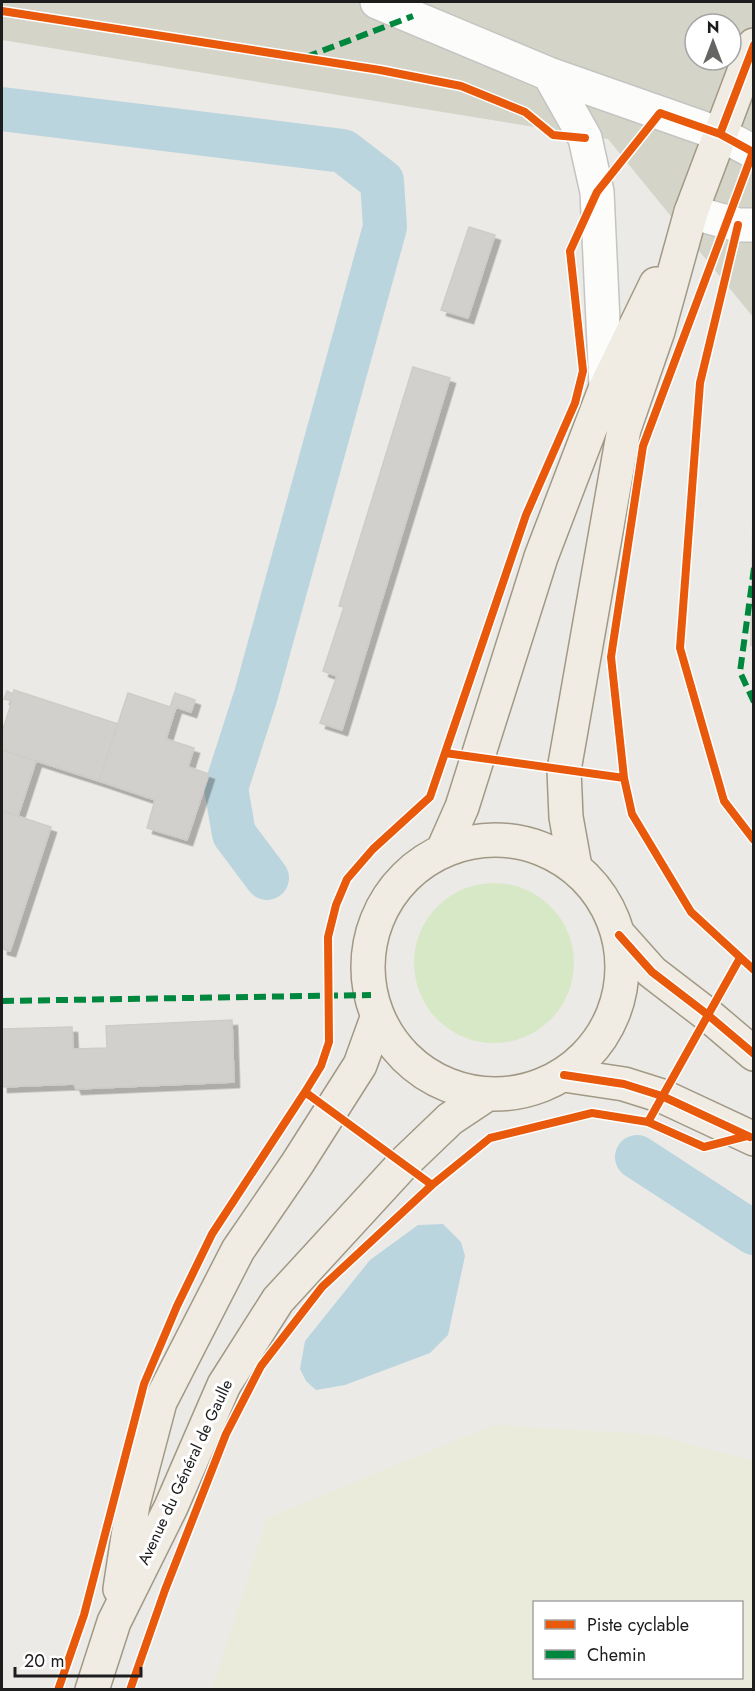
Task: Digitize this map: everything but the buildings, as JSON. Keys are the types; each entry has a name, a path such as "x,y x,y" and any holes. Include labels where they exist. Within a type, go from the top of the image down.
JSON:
{"main road":[{"path":"575,867 566,817 564,770 624,429 658,331 691,212 753,45"},
{"path":"443,850 462,807 542,557 606,387 691,212"},
{"path":"619,935 623,975 614,1014 594,1049 564,1075 539,1087 514,1094 486,1095 441,1083 403,1056 377,1018 367,980 369,940 384,903 409,872 443,850 477,840 512,840 545,849 575,867 602,898 619,935 652,972 753,1054"},
{"name":"Avenue du Général de Gaulle","path":"114,1622 133,1504 160,1401 238,1250 297,1164 360,1065 377,1018"},
{"path":"564,1075 624,1084 662,1096 753,1139"},
{"name":"Avenue du Général de Gaulle","path":"92,1689 114,1622 171,1507 224,1385 278,1300 403,1164 450,1119 486,1095"}],"lane":[{"path":"377,2 549,74 720,134 753,152"},
{"path":"549,74 585,138 597,192 606,387"},
{"path":"691,212 738,225 753,225"}],"shaded area":[{"path":"2,2 753,2 753,317 608,139 2,40"},
{"path":"753,453 753,646 750,646"}],"green space":[{"path":"494,883 525,889 550,907 568,932 574,963 568,994 550,1019 525,1037 494,1043 463,1037 438,1019 420,994 414,963 420,932 438,907 463,889"},
{"path":"494,1425 656,1435 753,1461 753,1689 212,1689 267,1518"}],"water":[{"path":"443,1224 461,1242 465,1256 448,1335 430,1353 345,1385 316,1390 306,1381 300,1369 305,1341 370,1260 418,1225"}],"waterway":[{"path":"2,109 343,151 382,181 385,227 256,695 226,788 234,834 267,878"},
{"path":"637,1157 754,1233"}],"marked path":[{"path":"306,57 413,16"},
{"path":"754,568 740,672 754,702"},
{"path":"2,1001 371,995"}],"cycle path":[{"path":"2,11 380,70 461,86 525,112 553,135 585,138"},
{"path":"720,134 754,45"},
{"path":"58,1690 84,1615 144,1384 177,1306 212,1234 321,1066 329,1042 328,937 336,905 347,879 373,849 430,797 526,515 575,403 583,371 570,251 597,192 660,113 720,134 753,152 643,446 611,657 624,778 632,814 691,912 754,970"},
{"path":"738,225 700,383 680,648 724,801 754,840"},
{"path":"445,753 624,778"},
{"path":"619,935 652,972 754,1054"},
{"path":"648,1122 740,958"},
{"path":"564,1075 624,1084 662,1096 750,1137"},
{"path":"305,1092 432,1185"},
{"path":"130,1690 165,1590 226,1434 261,1366 322,1287 432,1185 490,1138 592,1113 648,1122 704,1147 747,1136"}]}
